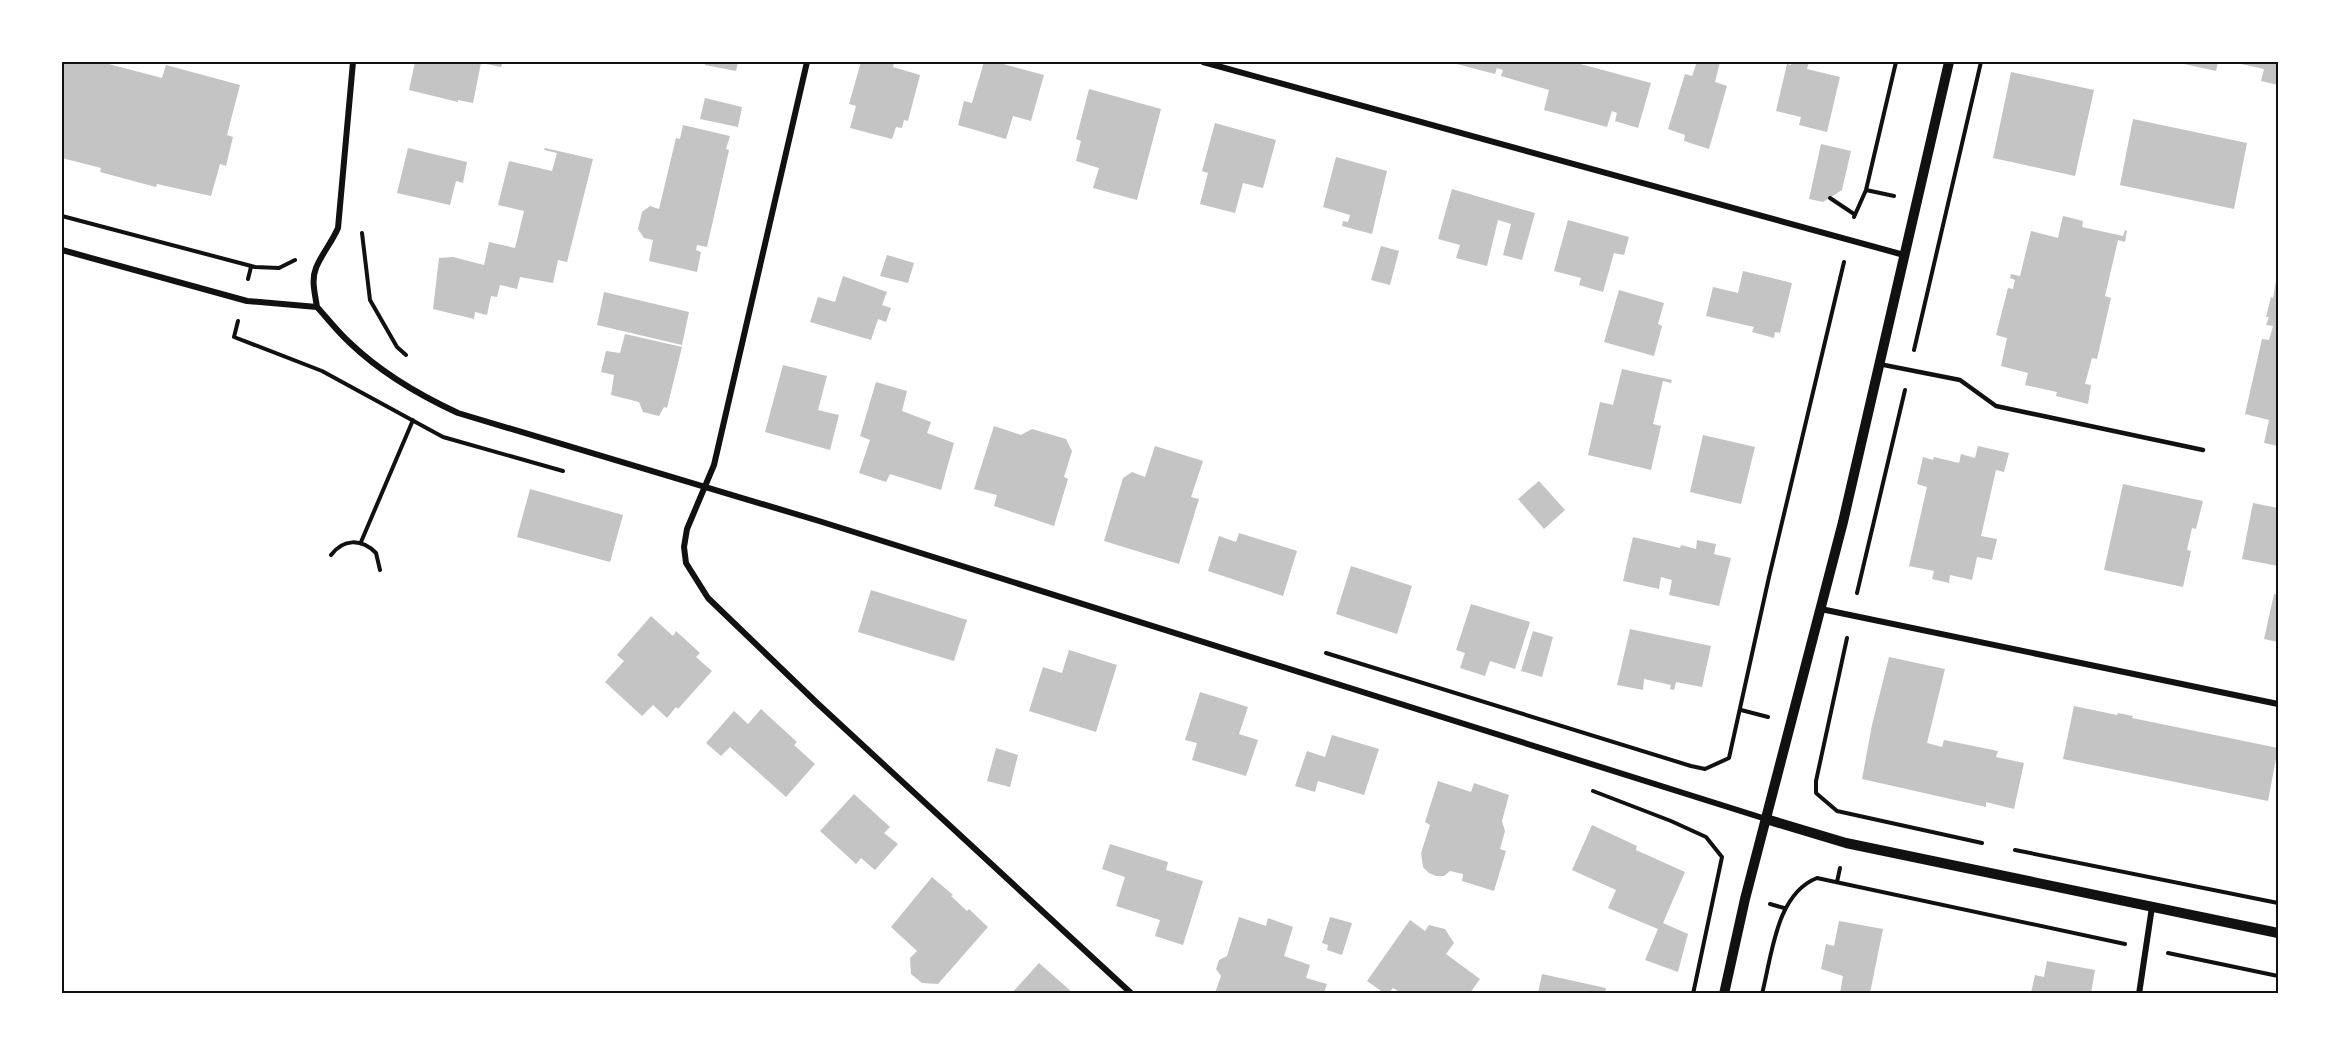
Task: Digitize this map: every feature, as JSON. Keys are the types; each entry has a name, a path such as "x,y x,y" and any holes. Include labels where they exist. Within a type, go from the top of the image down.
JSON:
{"street":[{"path":"353,62 340,218 331,245 316,267 313,284 317,307 349,343 429,400 458,413 705,486 1846,843 2278,933"},
{"path":"807,62 714,465 694,509 684,547 686,563 708,598 816,702 1132,993"},
{"path":"1203,62 1904,255"},
{"path":"1724,993 1766,819 1821,609 1949,62"},
{"path":"62,250 243,300 317,307"},
{"path":"1821,609 2278,704"},
{"path":"2139,993 2152,907"}],"lane":[{"path":"1879,364 1960,380 1996,406 2203,450"}],"path":[{"path":"1316,650 1691,766 1705,769 1729,758 1854,214 1866,190 1896,62"},
{"path":"1981,62 1851,616 1818,772 1816,793 1837,811 1992,845"},
{"path":"1830,198 1854,214"},
{"path":"62,216 255,267 279,268 296,260 302,252"},
{"path":"362,231 370,300 397,347 414,362"},
{"path":"361,542 413,420"},
{"path":"331,555 336,548 344,544 361,542 376,553 380,570"},
{"path":"1671,821 1706,837 1722,857 1693,993"},
{"path":"2014,849 2278,903"},
{"path":"1762,993 1784,908 1804,883 1816,878 2278,976"}],"building":[{"path":"62,62 101,62 162,78 166,65 240,85 227,135 233,137 226,166 220,164 211,196 157,184 156,187 152,186 100,172 101,168 62,158"},
{"path":"415,62 503,62 501,67 481,63 473,103 458,100 458,102 409,90"},
{"path":"706,62 738,62 736,71 705,65"},
{"path":"861,62 894,62 893,67 920,75 908,121 904,120 902,128 896,127 892,139 850,128 856,106 849,104"},
{"path":"984,62 996,62 1044,75 1031,121 1013,116 1006,139 958,125 964,101 972,103"},
{"path":"1449,62 1573,62 1651,83 1638,128 1615,121 1617,113 1612,111 1607,127 1544,110 1549,90 1501,76 1503,70 1497,68 1495,74"},
{"path":"1697,62 1720,62 1715,82 1727,86 1709,149 1684,141 1685,135 1668,129 1685,74 1692,76"},
{"path":"1792,62 1809,62 1807,69 1840,77 1827,132 1799,125 1801,117 1776,111 1787,64 1791,65"},
{"path":"2175,62 2218,62 2216,71"},
{"path":"2232,62 2278,62 2278,85 2261,81 2264,69"},
{"path":"2011,72 2094,90 2075,176 1993,158"},
{"path":"1089,89 1161,109 1137,200 1093,188 1099,168 1076,161 1081,141 1076,139"},
{"path":"705,98 742,107 738,127 700,119"},
{"path":"2133,119 2247,143 2234,209 2120,185"},
{"path":"1215,123 1276,140 1263,188 1243,183 1235,213 1200,204 1208,173 1202,171"},
{"path":"683,125 730,136 726,149 729,150 707,247 697,245 696,250 701,252 697,272 649,261 653,240 644,238 638,229 642,212 650,206 659,209 676,138 680,139"},
{"path":"1821,144 1851,151 1842,190 1823,202 1809,199"},
{"path":"408,148 467,162 463,183 456,181 450,205 397,193"},
{"path":"545,148 593,159 567,262 558,260 553,283 520,277 517,289 500,285 497,297 491,296 487,315 475,312 474,319 433,309 439,258 453,257 484,265 489,242 515,248 524,211 498,205 509,161 552,171 557,153 544,150"},
{"path":"1336,157 1387,171 1372,234 1342,226 1343,221 1348,222 1350,215 1323,207"},
{"path":"1452,189 1535,213 1522,260 1503,255 1511,224 1498,220 1487,266 1456,258 1460,245 1438,239"},
{"path":"2063,216 2083,221 2082,227 2123,236 2125,230 2127,231 2125,242 2118,240 2105,296 2111,298 2097,359 2092,358 2085,384 2091,385 2088,404 2056,396 2057,392 2025,385 2028,373 2001,366 2007,338 1996,335 2008,288 2013,289 2015,280 2010,278 2011,274 2020,276 2031,231 2058,238"},
{"path":"1568,220 1629,237 1624,255 1614,253 1603,292 1579,285 1581,278 1554,271"},
{"path":"1381,246 1399,251 1390,285 1371,280"},
{"path":"887,255 914,263 908,283 880,276"},
{"path":"2278,270 2278,446 2264,443 2269,420 2245,414 2262,339 2269,340 2273,326 2266,325 2269,317 2266,317 2271,297 2273,298"},
{"path":"1743,271 1792,283 1780,333 1775,332 1774,338 1752,332 1754,327 1706,316 1713,287 1738,293"},
{"path":"843,276 887,292 882,305 891,308 886,322 878,319 871,340 810,322 818,297 835,302"},
{"path":"1619,290 1664,303 1658,324 1662,326 1654,356 1604,342"},
{"path":"604,292 689,312 682,345 597,325"},
{"path":"625,334 682,347 667,408 664,407 659,416 643,412 639,402 611,395 614,375 601,372 606,351 620,353"},
{"path":"783,365 827,376 818,410 839,415 830,450 765,432"},
{"path":"1622,369 1672,380 1671,383 1663,381 1653,424 1661,426 1651,470 1588,455 1600,402 1613,405"},
{"path":"876,382 907,391 902,411 931,422 927,433 954,443 941,490 890,474 886,482 859,473 870,440 860,436"},
{"path":"994,426 1021,435 1032,429 1066,439 1072,451 1064,477 1068,479 1054,526 994,506 997,495 974,489"},
{"path":"1703,435 1755,447 1741,504 1690,492"},
{"path":"1155,446 1203,461 1191,497 1199,499 1179,564 1104,541 1123,478 1132,472 1145,477"},
{"path":"1978,446 2009,453 2004,472 1996,470 1981,536 1997,539 1992,560 1977,557 1972,580 1950,575 1949,583 1932,579 1934,571 1909,566 1927,487 1917,484 1923,457 1933,460 1934,457 1959,463 1961,454 1975,458"},
{"path":"1539,481 1565,510 1544,529 1518,499"},
{"path":"2123,484 2203,501 2196,529 2192,528 2187,550 2191,551 2183,587 2104,570"},
{"path":"530,489 623,515 610,562 517,537"},
{"path":"2253,503 2278,508 2278,566 2242,559"},
{"path":"1239,533 1297,551 1283,596 1208,571 1219,536 1236,542"},
{"path":"1633,537 1680,548 1681,545 1696,549 1697,540 1716,544 1714,554 1731,558 1719,606 1669,595 1672,580 1661,577 1659,589 1623,581"},
{"path":"1351,566 1412,586 1397,634 1336,614"},
{"path":"871,590 967,620 954,661 858,632"},
{"path":"2274,594 2278,595 2278,642 2264,639"},
{"path":"1471,604 1530,622 1515,669 1490,661 1485,676 1460,668 1465,653 1456,650"},
{"path":"651,616 673,636 676,631 700,653 696,657 712,671 667,718 653,705 642,716 605,682 624,661 617,655"},
{"path":"1630,629 1711,646 1702,687 1676,682 1674,690 1670,689 1671,685 1644,679 1643,690 1617,685"},
{"path":"1533,631 1553,637 1542,677 1521,671"},
{"path":"1069,650 1117,665 1096,732 1029,711 1043,667 1062,673"},
{"path":"1889,657 1945,669 1927,743 1942,747 1944,740 1998,751 1996,757 2024,763 2014,809 1986,802 1986,807 1862,779 1872,725"},
{"path":"1200,692 1248,707 1239,734 1258,740 1246,776 1192,760 1197,743 1185,740"},
{"path":"2074,706 2133,716 2132,718 2278,748 2268,801 2063,759"},
{"path":"761,709 797,742 794,745 815,764 786,797 730,747 721,756 706,743 734,711 748,724"},
{"path":"1332,735 1379,749 1364,795 1318,781 1315,792 1295,786 1307,751 1325,757"},
{"path":"996,748 1018,755 1010,787 987,781"},
{"path":"1438,781 1471,792 1474,783 1509,795 1502,821 1505,831 1500,849 1506,851 1494,891 1462,881 1463,874 1450,871 1444,876 1436,876 1423,867 1421,853 1430,825 1425,822"},
{"path":"854,794 890,827 884,833 898,844 875,870 861,858 856,864 820,831"},
{"path":"1592,825 1637,846 1636,850 1685,872 1663,923 1688,934 1678,972 1645,960 1658,929 1608,908 1616,890 1572,870"},
{"path":"1110,844 1168,862 1166,870 1203,881 1183,945 1155,936 1160,920 1116,906 1125,877 1102,869"},
{"path":"932,877 967,911 969,909 988,927 938,984 922,983 911,974 910,958 917,951 891,927"},
{"path":"1239,917 1266,926 1268,918 1293,927 1284,956 1310,965 1306,978 1327,984 1324,993 1215,993 1221,976 1216,969 1219,960 1227,956"},
{"path":"1330,917 1352,923 1342,955 1327,950 1328,945 1322,943"},
{"path":"1410,920 1425,931 1429,925 1445,929 1454,943 1446,954 1480,979 1470,993 1401,993 1393,988 1389,993 1384,993 1367,981"},
{"path":"1839,921 1883,929 1870,993 1840,993 1843,976 1821,969 1826,944 1834,946"},
{"path":"2047,961 2095,970 2091,993 2031,993 2035,975 2044,977"},
{"path":"1039,963 1047,970 1073,993 1012,993"},
{"path":"1542,974 1606,988 1605,993 1538,993"}]}
